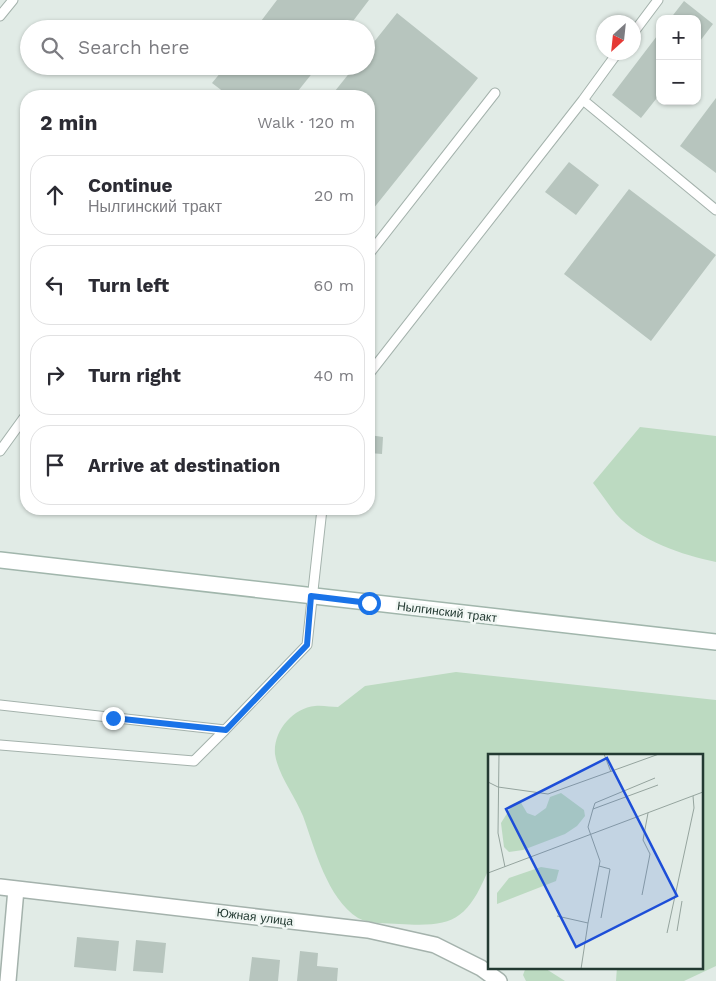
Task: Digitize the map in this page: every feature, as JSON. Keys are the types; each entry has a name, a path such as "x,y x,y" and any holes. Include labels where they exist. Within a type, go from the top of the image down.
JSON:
{"main road":[{"name":"Нылгинский тракт","path":"0,560 716,642"},
{"name":"Южная улица","path":"0,887 368,930 435,945 481,968 499,981"},
{"path":"8,981 16,889"}],"lane":[{"path":"0,16 13,0"},
{"path":"641,23 658,0"},
{"path":"375,366 612,60"},
{"path":"375,246 495,93"},
{"path":"583,100 716,210"},
{"path":"0,451 20,423"},
{"path":"0,745 194,761 307,645 321,515"},
{"path":"0,705 226,730"}],"green space":[{"path":"640,427 716,436 716,562 662,546 637,532 616,514 593,483"},
{"path":"456,672 716,700 716,966 684,981 616,981 617,968 704,968 704,754 488,754 488,873 472,902 455,918 432,924 378,923 358,918 338,898 323,872 300,808 283,778 275,754 275,745 281,729 299,711 315,706 338,707 365,686"},
{"path":"526,968 545,968 565,981 526,981 523,975"}],"building":[{"path":"277,0 369,0 354,20 262,20"},
{"path":"684,1 713,24 701,40 701,15 673,15"},
{"path":"397,13 478,78 375,207 375,90 336,90 348,75 375,75 375,41"},
{"path":"656,37 656,99 641,118 612,95 639,60 641,60 641,57"},
{"path":"219,75 311,75 299,90 221,90 212,83"},
{"path":"716,98 716,173 680,146"},
{"path":"569,162 599,185 576,215 545,192"},
{"path":"629,189 716,255 651,341 564,274"},
{"path":"375,436 383,437 382,454 375,453"},
{"path":"77,937 119,941 116,971 74,967"},
{"path":"136,940 166,943 163,973 133,971"},
{"path":"300,951 318,953 317,966 338,968 337,981 297,981"},
{"path":"252,957 280,960 278,981 249,981"}],"route":[{"path":"113,718 226,730 307,645 311,596 369,603"}]}
